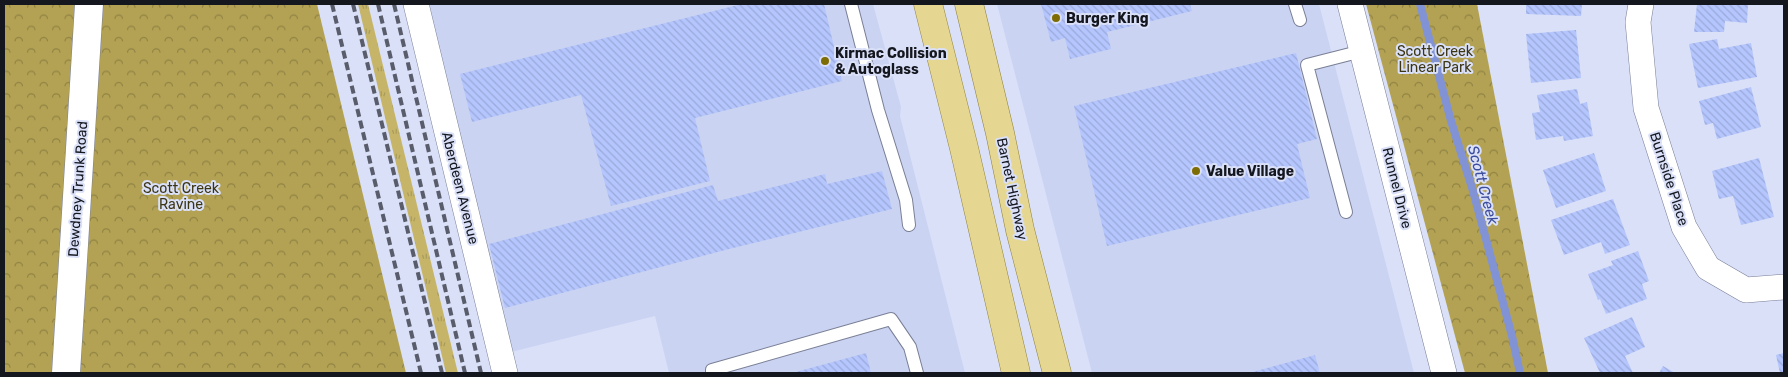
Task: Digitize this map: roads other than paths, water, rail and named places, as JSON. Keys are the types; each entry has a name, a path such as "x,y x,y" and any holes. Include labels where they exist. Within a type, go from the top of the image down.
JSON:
{"main road":[{"name":"Dewdney Trunk Road","path":"66,373 89,4"},
{"path":"928,4 964,148 1016,373"},
{"name":"Barnet Highway","path":"969,4 1000,132 1020,230 1057,373"}],"street":[{"name":"Aberdeen Avenue","path":"416,4 505,373"},
{"name":"Runnel Drive","path":"1350,4 1444,373"},
{"name":"Burnside Place","path":"1641,4 1638,22 1646,108 1684,227 1708,268 1746,290 1784,288"}],"lane":[{"path":"851,4 878,110 906,200 909,226"},
{"path":"1295,4 1300,20"},
{"path":"1346,212 1307,65 1362,51"},
{"path":"712,373 712,370 891,319 910,347 917,373"}],"waterway":[{"name":"Scott Creek","path":"1420,4 1451,121 1473,191 1512,336 1520,373"}],"railway":[{"path":"332,4 421,373"},
{"path":"353,4 442,373"},
{"path":"378,4 465,373"},
{"path":"394,4 481,373"}],"place":[{"name":"Burger King","path":"1056,18"},
{"name":"Kirmac Collision & Autoglass","path":"825,61"},
{"name":"Value Village","path":"1196,171"}],"park label":[{"name":"Scott Creek Linear Park","path":"1435,59"},
{"name":"Scott Creek Ravine","path":"181,196"}]}
